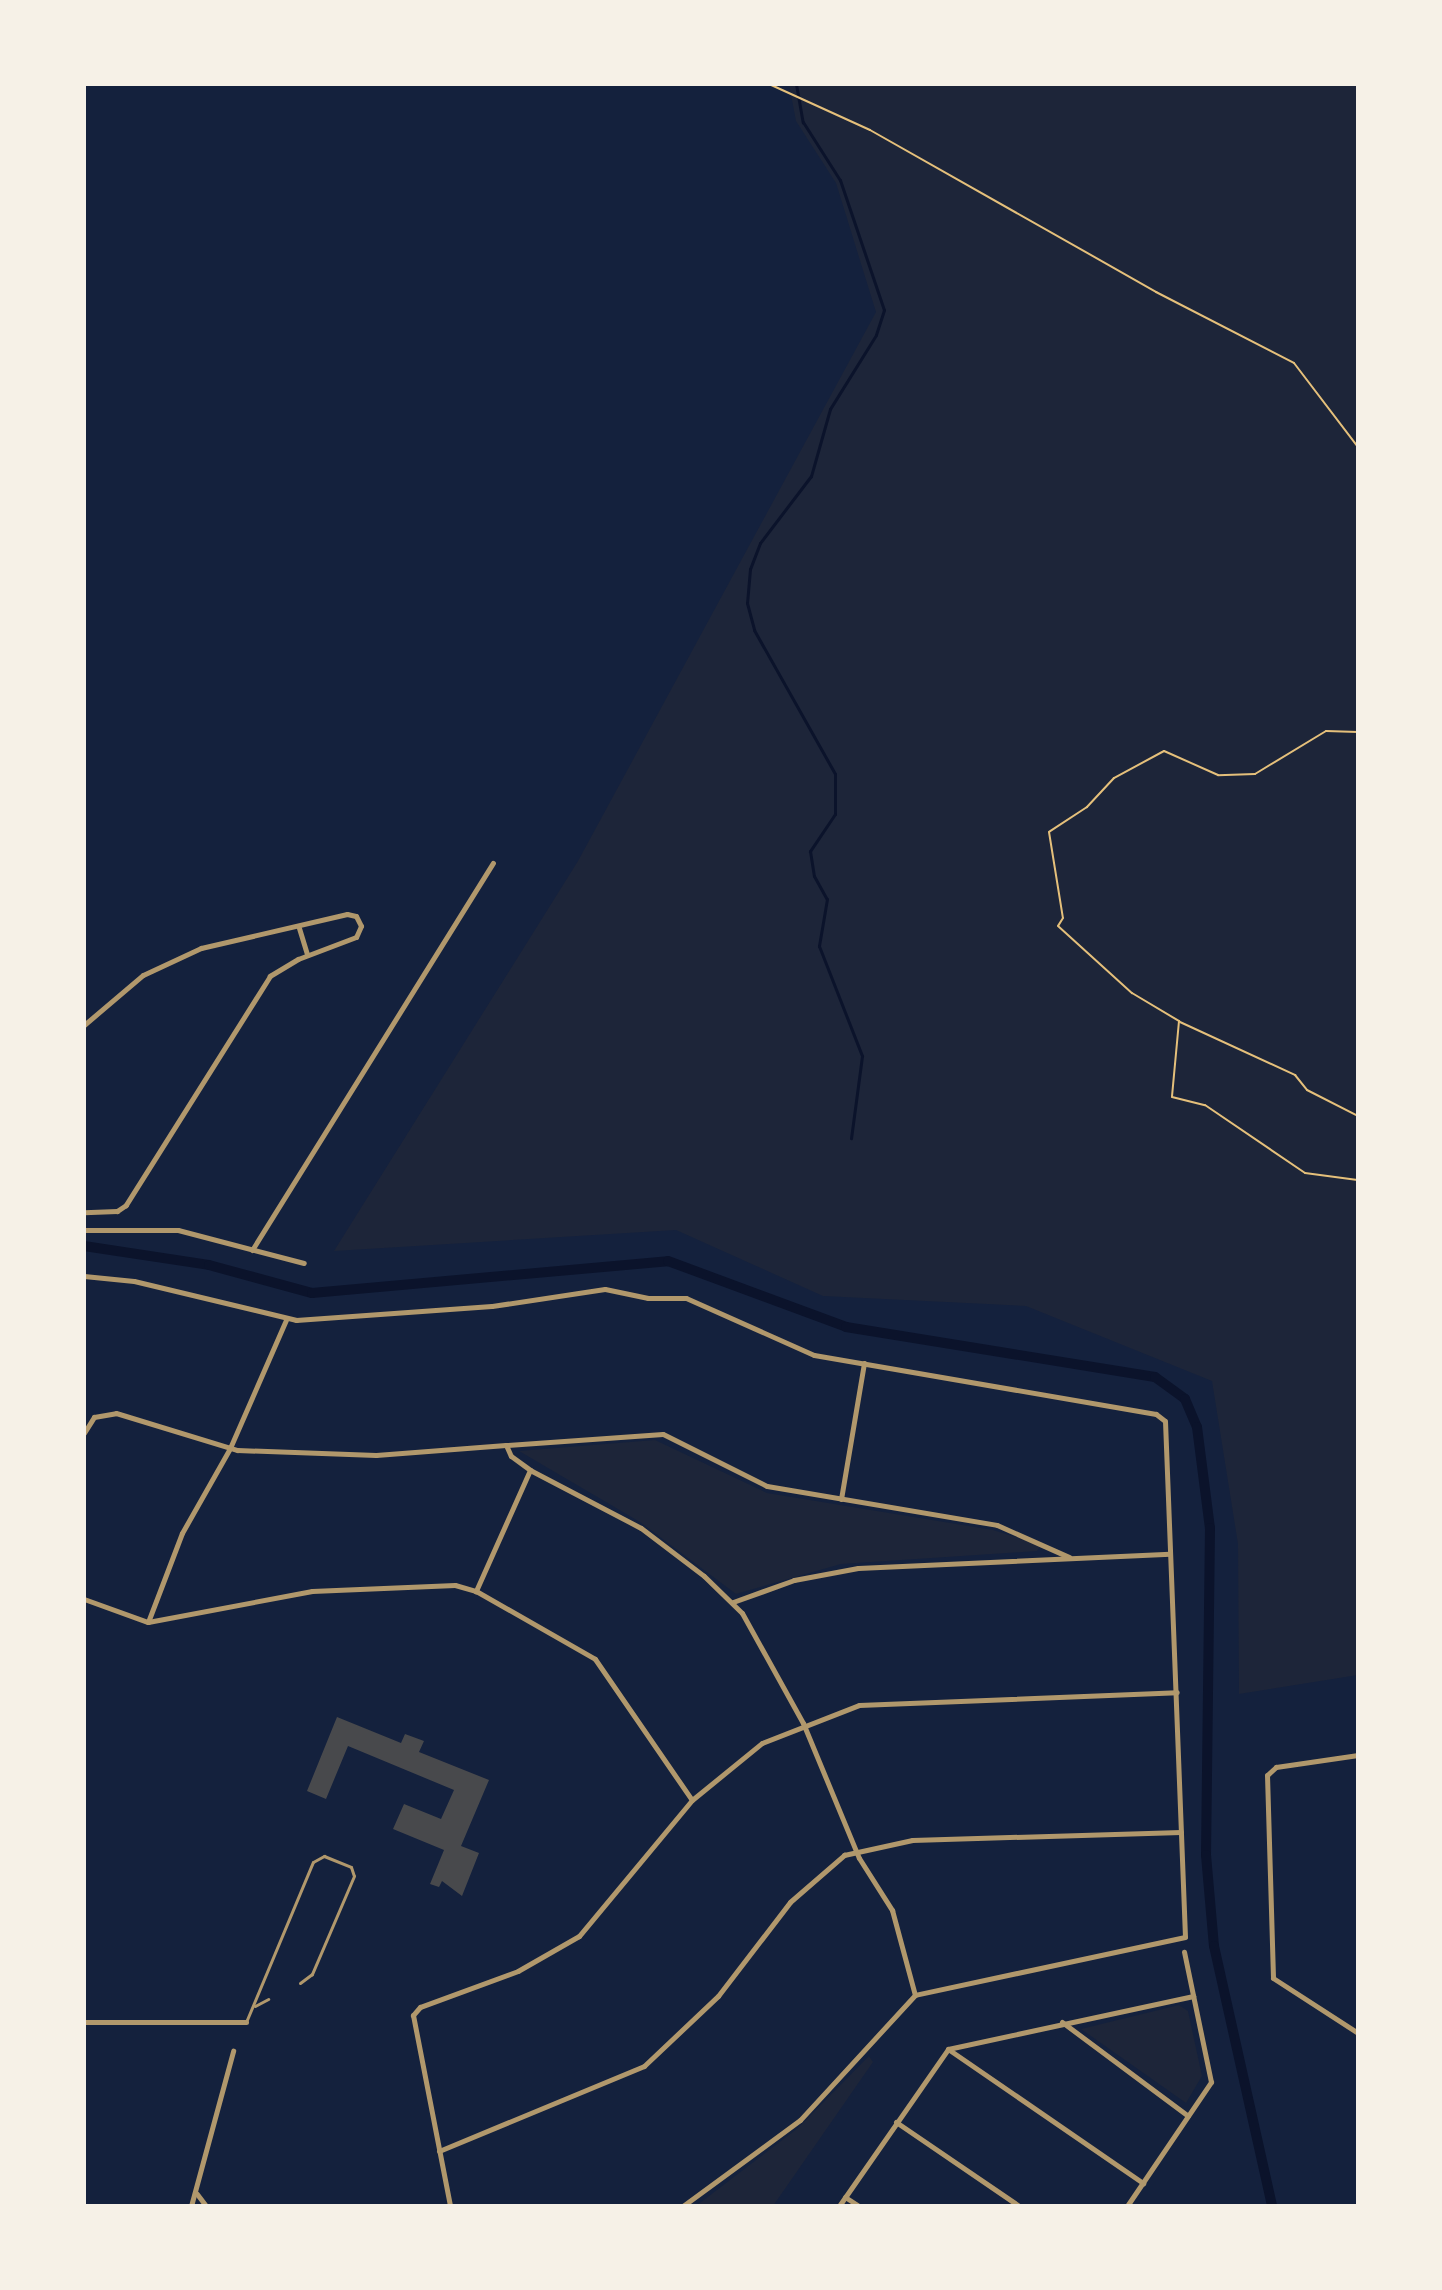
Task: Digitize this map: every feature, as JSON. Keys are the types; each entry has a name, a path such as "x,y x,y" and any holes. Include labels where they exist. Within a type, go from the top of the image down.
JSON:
{"street":[{"path":"252,1250 493,863"},
{"path":"84,1025 143,975 182,955 347,914 356,916 361,926 356,937 307,955 276,971 261,987 126,1205 117,1211 84,1212"},
{"path":"299,928 307,955"},
{"path":"84,1230 178,1230 304,1263"},
{"path":"84,1276 134,1281 286,1320 492,1306 605,1289 694,1301 808,1353 1161,1417 1167,1427 1186,1934 1182,1939 915,1995 800,2120 683,2206"},
{"path":"148,1622 182,1533 230,1448 286,1320"},
{"path":"841,1499 864,1363"},
{"path":"84,1433 94,1417 116,1413 230,1448 364,1455 659,1433 759,1483 997,1525 1069,1557"},
{"path":"506,1445 511,1456 530,1470 625,1518 733,1602 803,1723 855,1850 892,1910 915,1995"},
{"path":"476,1591 530,1470"},
{"path":"733,1602 794,1580 858,1568 1170,1554"},
{"path":"84,1599 148,1622 312,1591 455,1585 476,1591 601,1664 692,1800"},
{"path":"450,2206 411,2025 415,2010 518,1971 579,1936 692,1800 744,1754 803,1723 877,1703 1177,1692"},
{"path":"1358,1755 1276,1767 1267,1775 1273,1978 1358,2033"},
{"path":"439,2151 644,2066 718,1996 803,1888 855,1850 912,1840 1181,1832"},
{"path":"1127,2206 1211,2082 1184,1952"},
{"path":"839,2206 948,2049 1193,1996"},
{"path":"84,2022 246,2022"},
{"path":"1062,2022 1188,2116"},
{"path":"948,2049 1143,2183"},
{"path":"191,2206 233,2051"},
{"path":"896,2122 1019,2206"},
{"path":"196,2194 206,2206"},
{"path":"845,2197 859,2206"}],"lane":[{"path":"246,2022 315,1860 324,1856 344,1863 354,1876 312,1974 300,1983"},
{"path":"255,2006 268,1999"}],"path":[{"path":"769,84 870,130 1156,292 1294,363 1358,447"},
{"path":"1358,732 1326,731 1255,774 1218,775 1164,751 1114,778 1087,807 1049,832 1063,918 1058,926 1132,993 1179,1021 1295,1075 1307,1090 1358,1116"},
{"path":"1179,1021 1172,1097 1205,1105 1305,1173 1358,1180"}],"shaded area":[{"path":"789,84 1358,84 1358,1675 1239,1694 1238,1544 1212,1381 1026,1306 823,1296 676,1230 334,1251 578,861 876,312 836,183 796,121"},
{"path":"655,1440 767,1493 993,1530 1041,1545 1037,1551 841,1564 736,1594 640,1522 519,1451"},
{"path":"1179,2005 1188,2011 1202,2076 1186,2103 1081,2029"},
{"path":"869,2056 873,2062 773,2206 696,2206 798,2128"}],"building":[{"path":"337,1717 401,1743 405,1734 424,1741 419,1752 489,1780 461,1846 479,1853 462,1896 442,1881 439,1887 430,1884 444,1850 393,1829 404,1804 441,1819 454,1790 348,1746 326,1799 307,1791"}],"waterway":[{"path":"796,84 803,122 840,180 884,310 876,335 830,409 811,476 760,543 750,569 747,603 754,630 835,774 835,814 810,851 814,876 827,899 819,946 862,1056 851,1138"},
{"path":"84,1246 209,1265 312,1293 668,1261 846,1327 1155,1377 1185,1399 1197,1427 1210,1528 1206,1855 1214,1946 1272,2206"}]}
